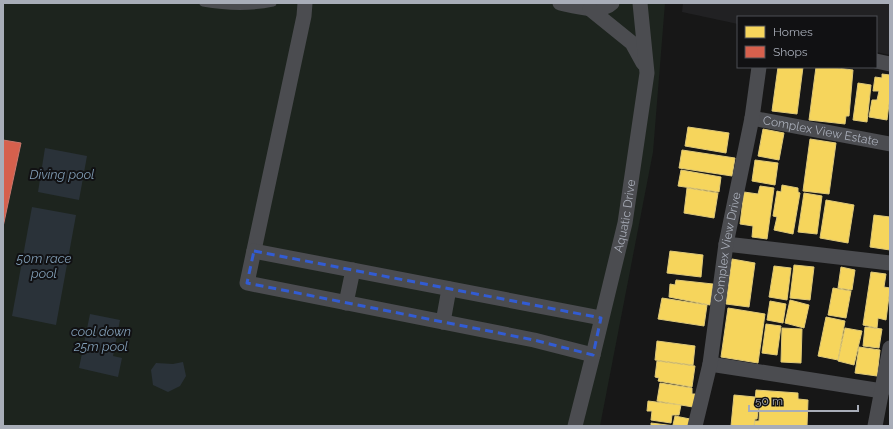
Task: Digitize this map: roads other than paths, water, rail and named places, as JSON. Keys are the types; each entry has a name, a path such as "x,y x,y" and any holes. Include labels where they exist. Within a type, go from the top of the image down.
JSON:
{"street":[{"path":"305,3 304,16 247,282 534,340 593,355"},
{"path":"560,3 590,9 606,8 612,3"},
{"name":"Aquatic Drive","path":"575,426 625,223 648,73 640,3"},
{"path":"590,9 632,43 648,73"},
{"path":"877,61 890,64"},
{"name":"Complex View Drive","path":"695,426 710,364 726,244 752,118 759,68"},
{"name":"Complex View Estate","path":"752,118 890,144"},
{"path":"726,244 890,263"},
{"path":"254,251 601,318"},
{"path":"346,303 353,270"},
{"path":"443,322 449,288"},
{"path":"875,426 890,348"},
{"path":"710,364 882,391"}],"lane":[{"path":"203,3 228,6 257,6 273,3"}],"water":[{"name":"Diving pool","path":"45,148 87,156 79,200 38,192"},
{"name":"50m race pool","path":"32,207 76,215 56,325 12,316"},
{"name":"cool down 25m pool","path":"90,314 120,320 113,356 122,358 118,377 79,368"},
{"path":"183,362 186,376 180,386 168,392 153,385 151,370 156,363 173,364"}]}
